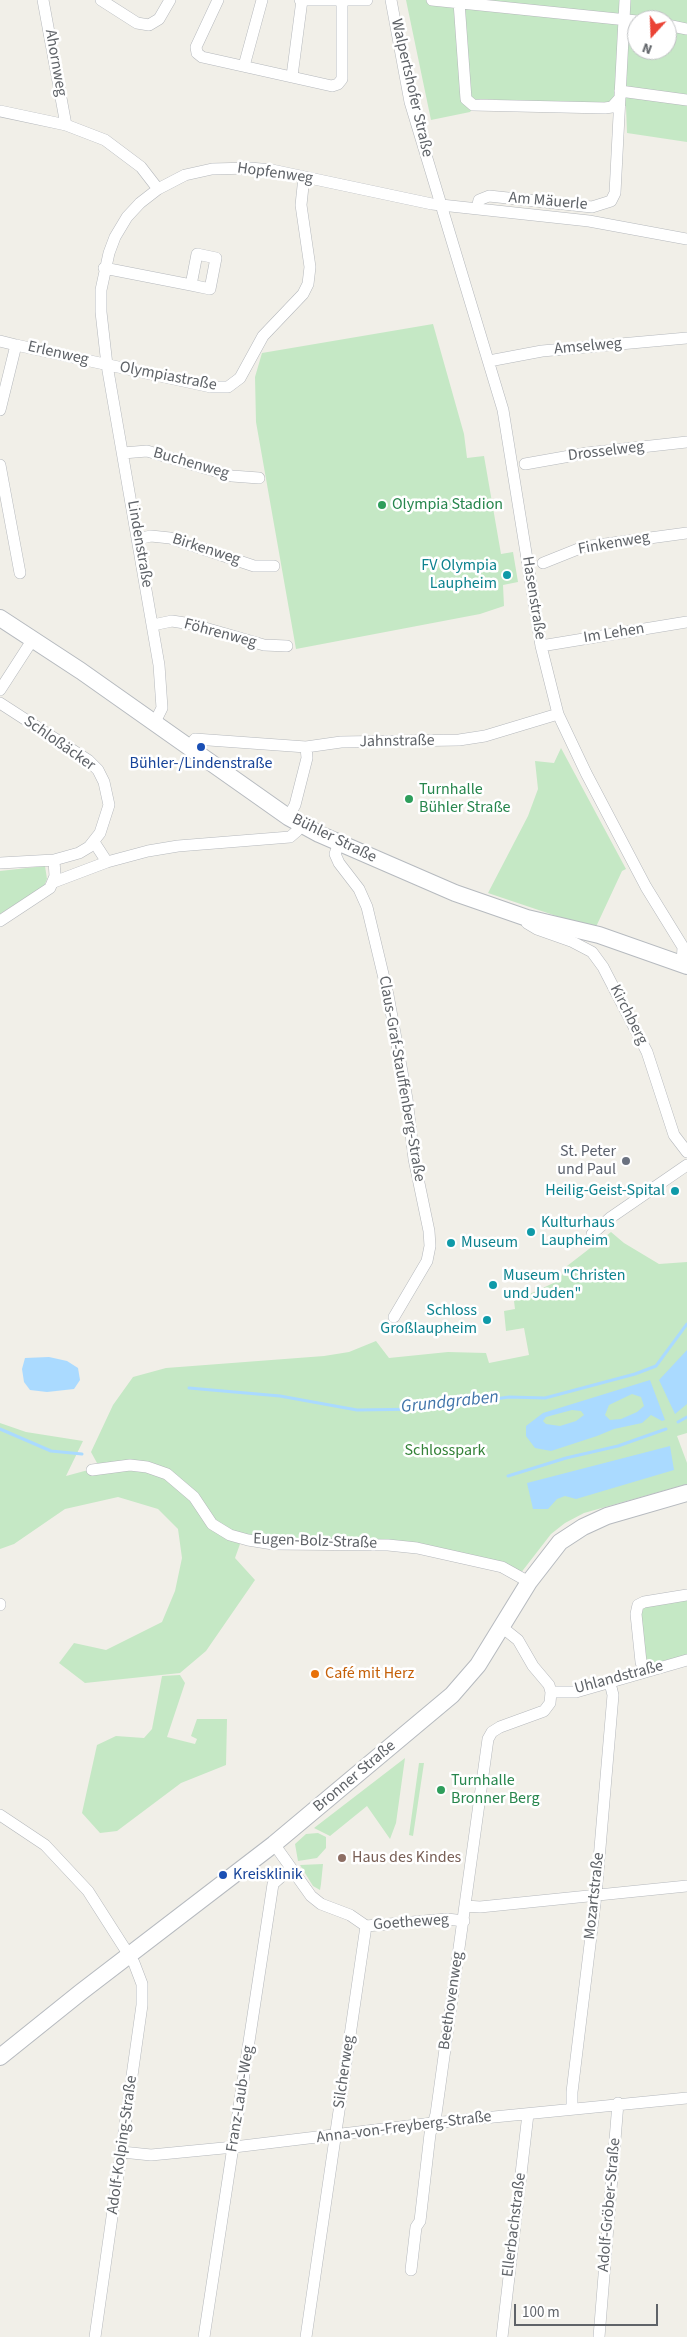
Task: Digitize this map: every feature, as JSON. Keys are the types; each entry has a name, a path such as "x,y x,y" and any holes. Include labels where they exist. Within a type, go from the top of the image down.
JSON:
{"street":[{"name":"Ahornweg","path":"44,0 66,125"},
{"path":"101,0 137,23 149,24 159,19 170,0"},
{"path":"218,0 196,47 197,53 202,57 332,86 338,84 342,79 342,1"},
{"path":"244,66 262,0"},
{"path":"292,76 301,0 367,0"},
{"name":"Walpertshofer Straße","path":"391,0 410,102 439,204"},
{"path":"432,0 627,19"},
{"path":"459,2 465,90 468,103 479,106 532,105 606,108 612,107 620,95 625,0"},
{"path":"620,95 687,100"},
{"name":"Am Mäuerle","path":"477,209 479,200 489,196 592,207 611,201 615,193 620,95"},
{"name":"Ahornweg","path":"0,111 66,125 105,140 141,166 158,189"},
{"name":"Hopfenweg","path":"107,365 101,312 104,268 115,237 140,203 158,189 185,175 212,169 250,168 439,204"},
{"name":"Olympiastraße","path":"107,365 220,388 228,386 240,378 263,336 303,294 308,284 310,267 300,205 304,177"},
{"name":"Am Mäuerle","path":"439,204 589,221 687,238"},
{"name":"Hasenstraße","path":"439,204 503,410 541,646 558,714 586,773 641,878 683,947 685,965"},
{"path":"104,268 191,285"},
{"name":"Amselweg","path":"489,361 542,351 687,338"},
{"path":"0,341 16,345"},
{"name":"Erlenweg","path":"0,410 16,345 107,365"},
{"name":"Lindenstraße","path":"107,365 153,625 162,708 155,722"},
{"name":"Drosselweg","path":"525,464 587,453 687,442"},
{"name":"Buchenweg","path":"123,453 148,451 232,476 259,478"},
{"path":"0,464 20,573"},
{"name":"Finkenweg","path":"543,563 583,547 687,533"},
{"name":"Birkenweg","path":"137,539 151,536 170,538 254,566 274,566"},
{"name":"Bühler Straße","path":"0,618 190,746 295,821 339,843 455,893 527,918 599,935 685,965"},
{"name":"Föhrenweg","path":"153,625 172,621 191,624 264,645 287,646"},
{"name":"Im Lehen","path":"541,646 687,622"},
{"path":"0,690 33,639"},
{"name":"Schloßäcker","path":"0,703 88,760 98,770 104,782 109,804 104,824 94,842"},
{"name":"Jahnstraße","path":"190,746 195,739 306,747 341,742 460,740 484,736 558,714"},
{"path":"0,921 45,892 54,882 107,862 148,851 178,846 290,837 297,831 295,804 307,758 306,747"},
{"path":"0,863 54,860 79,853 94,842 107,862"},
{"name":"Claus-Graf-Stauffenberg-Straße","path":"339,843 335,854 339,863 360,889 371,925 391,1014 407,1099 414,1159 429,1231 430,1246 427,1261 394,1317"},
{"path":"54,860 54,882"},
{"name":"Kirchberg","path":"527,918 527,923 532,926 571,941 592,952 603,967 647,1052 674,1135 687,1152"},
{"path":"592,1234 610,1218 687,1165"},
{"name":"Eugen-Bolz-Straße","path":"92,1470 130,1465 147,1467 166,1474 194,1497 212,1524 230,1535 248,1540 273,1544 388,1545 417,1548 502,1567 530,1582"},
{"name":"Bronner Straße","path":"0,2057 274,1844 452,1695 478,1665 503,1628 530,1582 560,1542 583,1527 607,1516 687,1492"},
{"path":"644,1672 641,1662 636,1614 638,1605 644,1602 687,1595"},
{"name":"Uhlandstraße","path":"492,1732 544,1710 550,1703 551,1692 549,1685 534,1666 518,1640 503,1628"},
{"name":"Uhlandstraße","path":"551,1692 576,1692 687,1660"},
{"name":"Mozartstraße","path":"572,2109 572,2092 596,1895 613,1695 610,1683"},
{"name":"Beethovenweg","path":"410,2270 416,2227 420,2221 464,1921 488,1739 492,1732"},
{"name":"Adolf-Kolping-Straße","path":"0,1815 32,1835 57,1856 88,1891 129,1956 138,1973 142,1993 96,2337"},
{"name":"Goetheweg","path":"274,1844 311,1896 321,1904 350,1915 366,1926 447,1919 464,1921"},
{"name":"Franz-Laub-Weg","path":"204,2337 273,1884 291,1868"},
{"name":"Goetheweg","path":"466,1906 480,1907 687,1886"},
{"name":"Silcherweg","path":"306,2337 366,1926"},
{"name":"Anna-von-Freyberg-Straße","path":"122,2152 151,2155 336,2136 433,2123 618,2103 687,2098"},
{"name":"Adolf-Gröber-Straße","path":"599,2337 618,2103"},
{"name":"Ellerbachstraße","path":"502,2337 528,2114"}],"green space":[{"path":"406,0 687,0 687,142 627,133 626,106 480,99 470,112 431,120"},
{"name":"Olympia Stadion","path":"433,324 464,434 467,458 484,456 501,554 513,552 518,582 503,585 504,606 480,614 296,649 256,422 255,377 262,353"},
{"path":"561,748 626,869 622,871 595,929 488,893 528,816 538,789 535,761 554,763"},
{"path":"45,866 47,879 44,886 0,914 0,871"},
{"name":"Schlosspark","path":"611,1232 624,1243 659,1264 687,1262 687,1433 677,1436 687,1463 687,1484 584,1513 565,1523 551,1534 520,1574 417,1545 273,1541 232,1534 240,1544 235,1558 255,1580 206,1651 180,1673 85,1683 59,1663 74,1643 106,1650 162,1622 175,1591 182,1558 178,1529 158,1509 118,1497 65,1509 14,1544 0,1549 0,1423 26,1432 83,1441 66,1476 103,1466 97,1463 91,1452 113,1405 133,1377 166,1368 324,1356 349,1352 376,1341 389,1358 448,1352 486,1353 489,1363 529,1355 524,1328 506,1331 504,1311 515,1309 514,1301 558,1281 567,1266"},
{"path":"687,1600 687,1656 647,1664 640,1614 641,1607"},
{"path":"180,1675 185,1683 167,1737 195,1744 197,1739 191,1736 197,1719 227,1719 226,1765 181,1783 117,1831 100,1833 82,1813 97,1745 116,1736 144,1738 152,1729 162,1676"},
{"path":"405,1758 396,1823 390,1839 367,1806 330,1836 314,1828"},
{"path":"419,1763 424,1763 413,1836 409,1835"},
{"path":"318,1833 326,1837 326,1848 317,1858 298,1861 295,1844 306,1834"},
{"path":"323,1864 320,1890 313,1886 300,1865"}],"water":[{"path":"687,1350 687,1404 675,1414 659,1380"},
{"path":"49,1357 67,1361 78,1368 80,1380 74,1389 47,1392 30,1390 24,1382 22,1369 25,1358"},
{"path":"650,1380 665,1420 662,1421 651,1415 642,1423 614,1429 551,1451 535,1448 526,1436 526,1426 543,1413","holes":["632,1394 641,1397 644,1406 637,1412 621,1419 610,1420 605,1415 609,1405","572,1410 581,1411 584,1415 576,1421 560,1426 546,1424 543,1421 546,1417"]},
{"path":"670,1446 674,1470 576,1499 565,1496 557,1499 548,1509 533,1509 527,1483"}],"waterway":[{"name":"Grundgraben","path":"189,1388 280,1396 357,1410 424,1409 509,1397 545,1398 635,1374 656,1366 687,1324"},
{"path":"678,1422 687,1417"},
{"name":"Grundgraben","path":"0,1429 51,1451 82,1454"},
{"path":"508,1476 566,1458 618,1446 666,1429"}],"place":[{"name":"Olympia Stadion","path":"382,505"},
{"name":"FV Olympia Laupheim","path":"507,575"},
{"name":"Bühler-/Lindenstraße","path":"201,747"},
{"name":"Turnhalle Bühler Straße","path":"409,799"},
{"name":"St. Peter und Paul","path":"626,1161"},
{"name":"Heilig-Geist-Spital","path":"675,1191"},
{"name":"Kulturhaus Laupheim","path":"531,1232"},
{"name":"Museum","path":"451,1243"},
{"name":"Museum \"Christen und Juden\"","path":"493,1285"},
{"name":"Schloss Großlaupheim","path":"487,1320"},
{"name":"Café mit Herz","path":"315,1674"},
{"name":"Turnhalle Bronner Berg","path":"441,1790"},
{"name":"Haus des Kindes","path":"342,1858"},
{"name":"Kreisklinik","path":"223,1875"}]}
